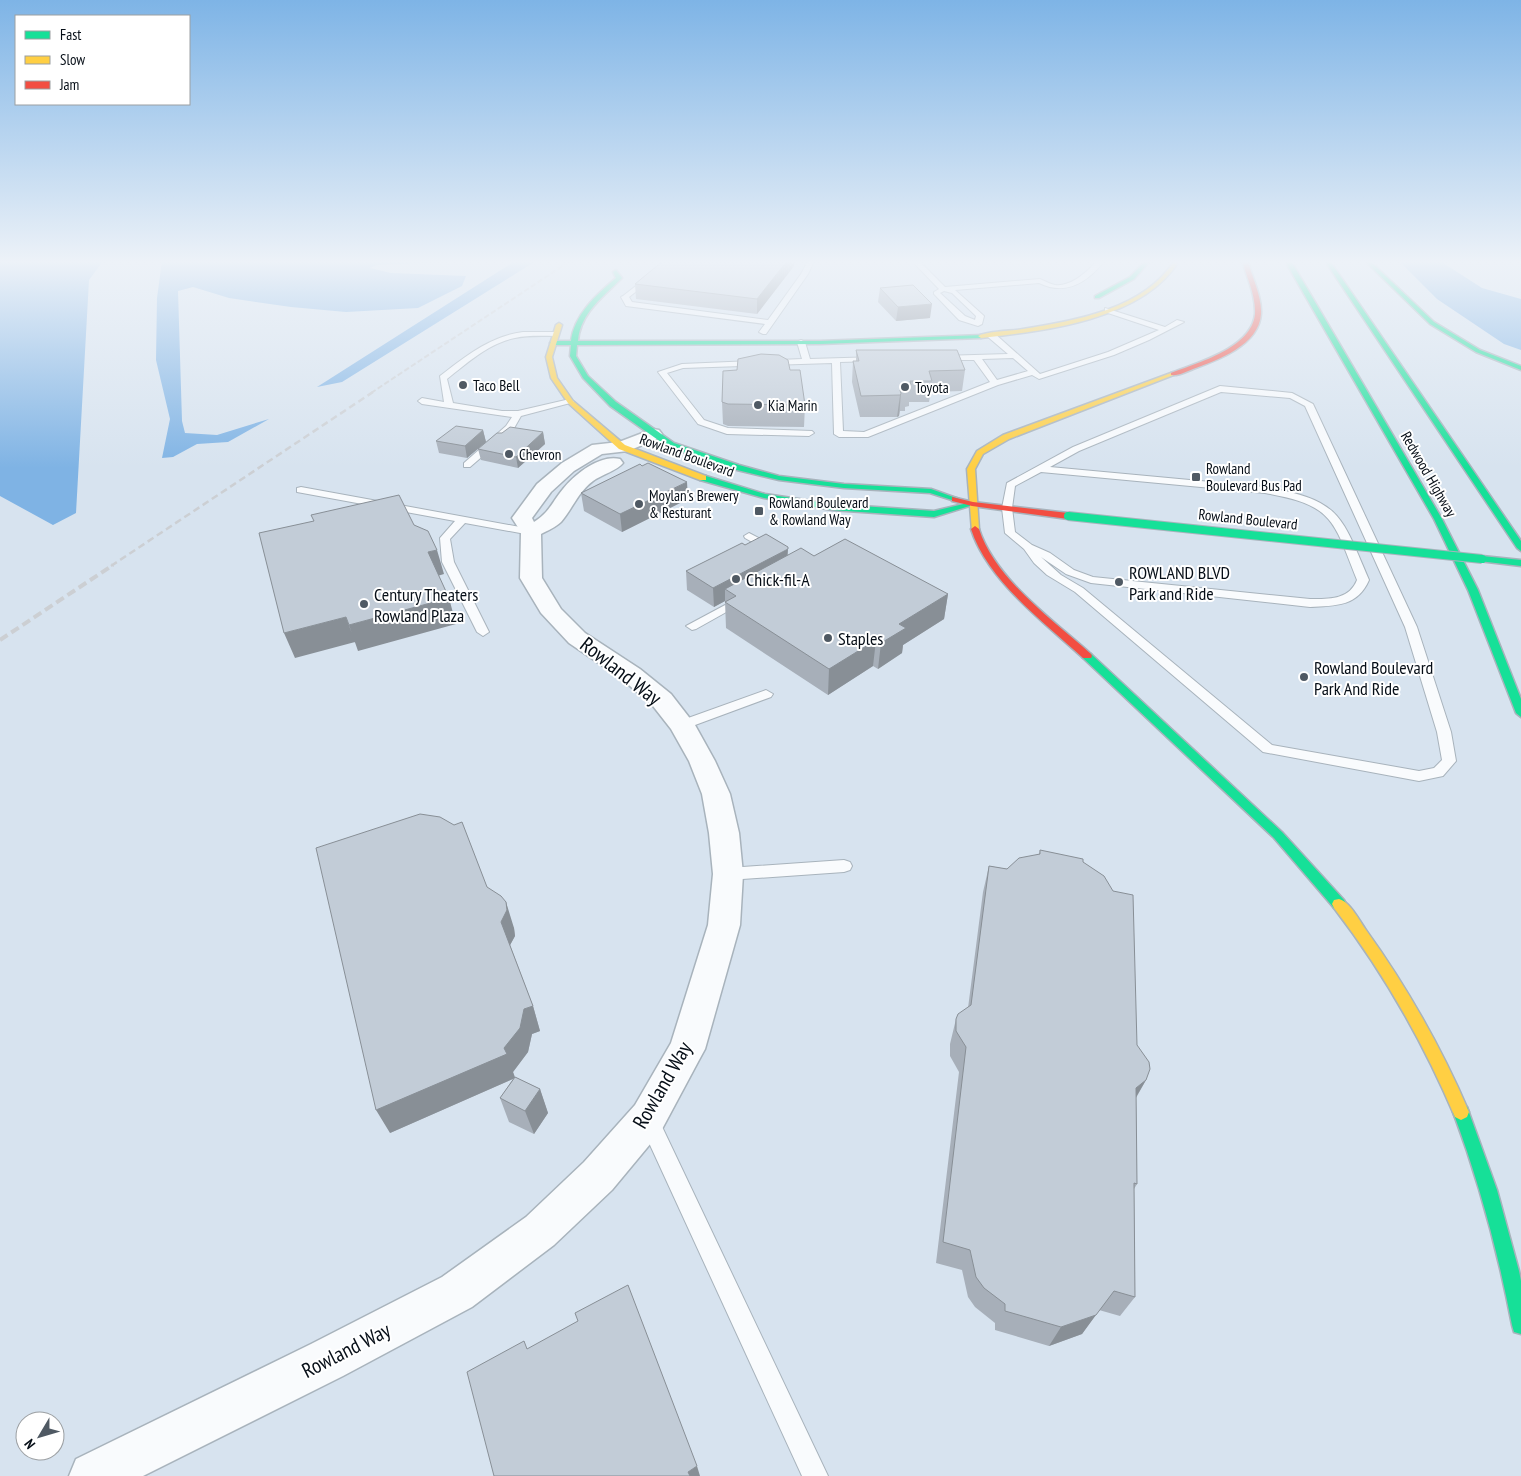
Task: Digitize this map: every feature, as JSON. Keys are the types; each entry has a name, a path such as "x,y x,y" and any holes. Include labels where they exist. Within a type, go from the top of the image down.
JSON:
{"main road":[{"name":"Rowland Boulevard","path":"558,330 549,356 554,378 570,402 622,447 647,458 721,484 764,496 818,505 934,514 972,504"},
{"path":"574,338 578,330"},
{"path":"554,338 909,330"},
{"path":"988,330 991,335"},
{"path":"574,338 658,344 801,342 910,340 991,335 1024,330"},
{"path":"1252,330 1228,352 1006,437 980,453 971,469 975,533 982,550 1001,575 1278,835 1319,879 1358,928 1416,1019 1442,1068 1464,1117 1494,1201 1512,1270 1521,1325"},
{"name":"Redwood Highway","path":"1328,330 1438,519 1472,590 1521,713"},
{"name":"Redwood Highway","path":"1374,330 1521,548"},
{"path":"1443,330 1478,350 1521,368"},
{"name":"Rowland Boulevard","path":"574,338 573,356 585,377 614,404 653,434 671,445 736,468 779,478 844,486 931,491 972,504 1068,516 1521,563"},
{"path":"608,356 628,349 658,344"},
{"path":"585,377 596,366"},
{"path":"818,505 837,514 948,524"},
{"path":"962,528 971,545 982,550"}],"street":[{"name":"Rowland Way","path":"93,1476 328,1360 456,1292 540,1231 598,1176 648,1118 687,1049 724,925 728,874 724,833 716,794 702,761 682,725 662,700 643,684 577,638 552,614 531,578 531,532 522,518 544,488 568,467 598,449 622,447 653,434"},
{"path":"531,532 553,519 570,492 585,478 598,469 617,462 622,447"}],"lane":[{"path":"991,335 1039,377 1082,364 1150,338 1164,330"},
{"path":"449,405 443,378 478,352 513,336 554,338"},
{"path":"801,342 807,361"},
{"path":"930,358 1016,356"},
{"path":"976,357 995,383"},
{"path":"809,433 727,431 701,422 662,372 682,366 883,359"},
{"path":"836,360 839,434 865,435 995,383 1034,372"},
{"path":"1028,547 1035,558 1059,580 1079,590 1268,749 1419,776 1438,772 1449,761 1444,732 1411,627 1309,404 1292,396 1220,389 1076,449 1010,484 1007,508 1010,533 1028,547 1046,555 1070,572 1091,580 1310,603 1345,599 1357,592 1363,580 1337,520 1326,510 1308,501 1288,494 1265,490 1040,469"},
{"path":"422,401 502,414 518,414 570,402"},
{"path":"467,466 510,428 518,414"},
{"path":"301,490 531,532"},
{"path":"462,520 445,538 448,562 483,632"},
{"path":"749,536 779,554"},
{"path":"692,626 752,593"},
{"path":"682,725 766,694"},
{"path":"728,874 844,866"},
{"path":"648,1118 814,1476"}],"water":[{"path":"0,330 86,330 76,513 53,525 0,496"},
{"path":"156,330 179,330 182,421 185,433 217,435 269,419 228,442 197,444 173,457 162,458 170,419 156,360"},
{"path":"407,330 426,330 342,382 317,387"},
{"path":"1483,330 1521,330 1521,350 1504,344"}],"building":[{"path":"856,350 957,350 965,370 929,371 932,381 910,381 911,385 906,385 907,389 900,390 900,395 861,396 853,361 859,361"},
{"path":"761,354 779,355 788,360 790,370 800,370 805,405 728,404 722,402 723,371 737,370 738,359"},
{"path":"456,426 483,430 465,446 436,441"},
{"path":"510,427 543,432 516,457 478,449 497,433 502,433"},
{"path":"648,463 687,482 620,514 581,493 640,464 642,466"},
{"name":"Century Theaters Rowland Plaza","path":"399,495 414,525 428,531 437,550 428,552 449,598 349,625 346,617 284,633 259,533 314,521 311,515"},
{"path":"766,534 788,547 788,549 713,588 686,571 742,543 745,545"},
{"name":"Staples","path":"845,539 948,594 899,624 906,628 881,643 876,640 829,669 725,602 736,596 725,589 801,548 814,556"},
{"path":"420,814 440,817 454,825 462,822 487,887 501,896 506,902 507,910 501,922 533,1006 524,1009 520,1028 504,1048 507,1054 376,1110 316,848"},
{"path":"1040,850 1083,859 1083,862 1104,876 1113,891 1133,895 1137,1045 1149,1062 1150,1069 1146,1080 1136,1088 1137,1184 1134,1183 1135,1297 1114,1291 1096,1315 1061,1327 1005,1311 1005,1304 984,1288 976,1277 970,1250 943,1242 966,1047 956,1031 956,1019 958,1014 971,1005 989,866 1007,869 1019,858 1040,854"},
{"path":"515,1077 540,1089 525,1111 500,1098"},
{"path":"628,1285 697,1466 688,1472 690,1476 494,1476 467,1372 524,1341 527,1349 578,1321 575,1313"}],"railway":[{"path":"371,393 466,330"},
{"path":"111,566 373,392"},
{"path":"0,640 113,565"}],"traffic: fast":[{"path":"577,330 573,356 585,377 613,404 671,445 736,467 779,478 844,486 931,491 955,499"},
{"path":"1328,330 1438,519 1473,590 1521,713"},
{"path":"1374,330 1521,548"},
{"path":"1443,330 1478,351 1521,368"},
{"path":"553,343 820,343 981,336"},
{"path":"703,478 764,496 832,507 934,514 972,504"},
{"path":"1068,516 1482,559"},
{"path":"1482,559 1521,563"},
{"path":"1087,656 1278,835 1339,904"},
{"path":"1461,1112 1480,1164 1496,1217 1521,1325"}],"traffic: slow":[{"path":"557,330 549,357 554,378 570,402 622,447 703,478"},
{"path":"981,336 1027,330"},
{"path":"975,529 971,469 980,453 1006,437 1173,374"},
{"path":"1339,904 1357,927 1407,1004 1422,1030 1461,1112"}],"traffic: jam":[{"path":"1173,374 1225,353 1238,345 1252,330"},
{"path":"955,499 972,504 1068,516"},
{"path":"975,529 980,543 990,560 1005,578 1040,614 1087,656"}],"place":[{"name":"Taco Bell","path":"463,385"},
{"name":"Toyota","path":"905,387"},
{"name":"Kia Marin","path":"758,405"},
{"name":"Chevron","path":"509,454"},
{"name":"Rowland Boulevard Bus Pad","path":"1196,477"},
{"name":"Moylan's Brewery & Resturant","path":"639,504"},
{"name":"Rowland Boulevard & Rowland Way","path":"759,511"},
{"name":"Chick-fil-A","path":"736,579"},
{"name":"ROWLAND BLVD Park and Ride","path":"1119,582"},
{"name":"Century Theaters Rowland Plaza","path":"364,604"},
{"name":"Staples","path":"828,638"},
{"name":"Rowland Boulevard Park And Ride","path":"1304,677"}]}
